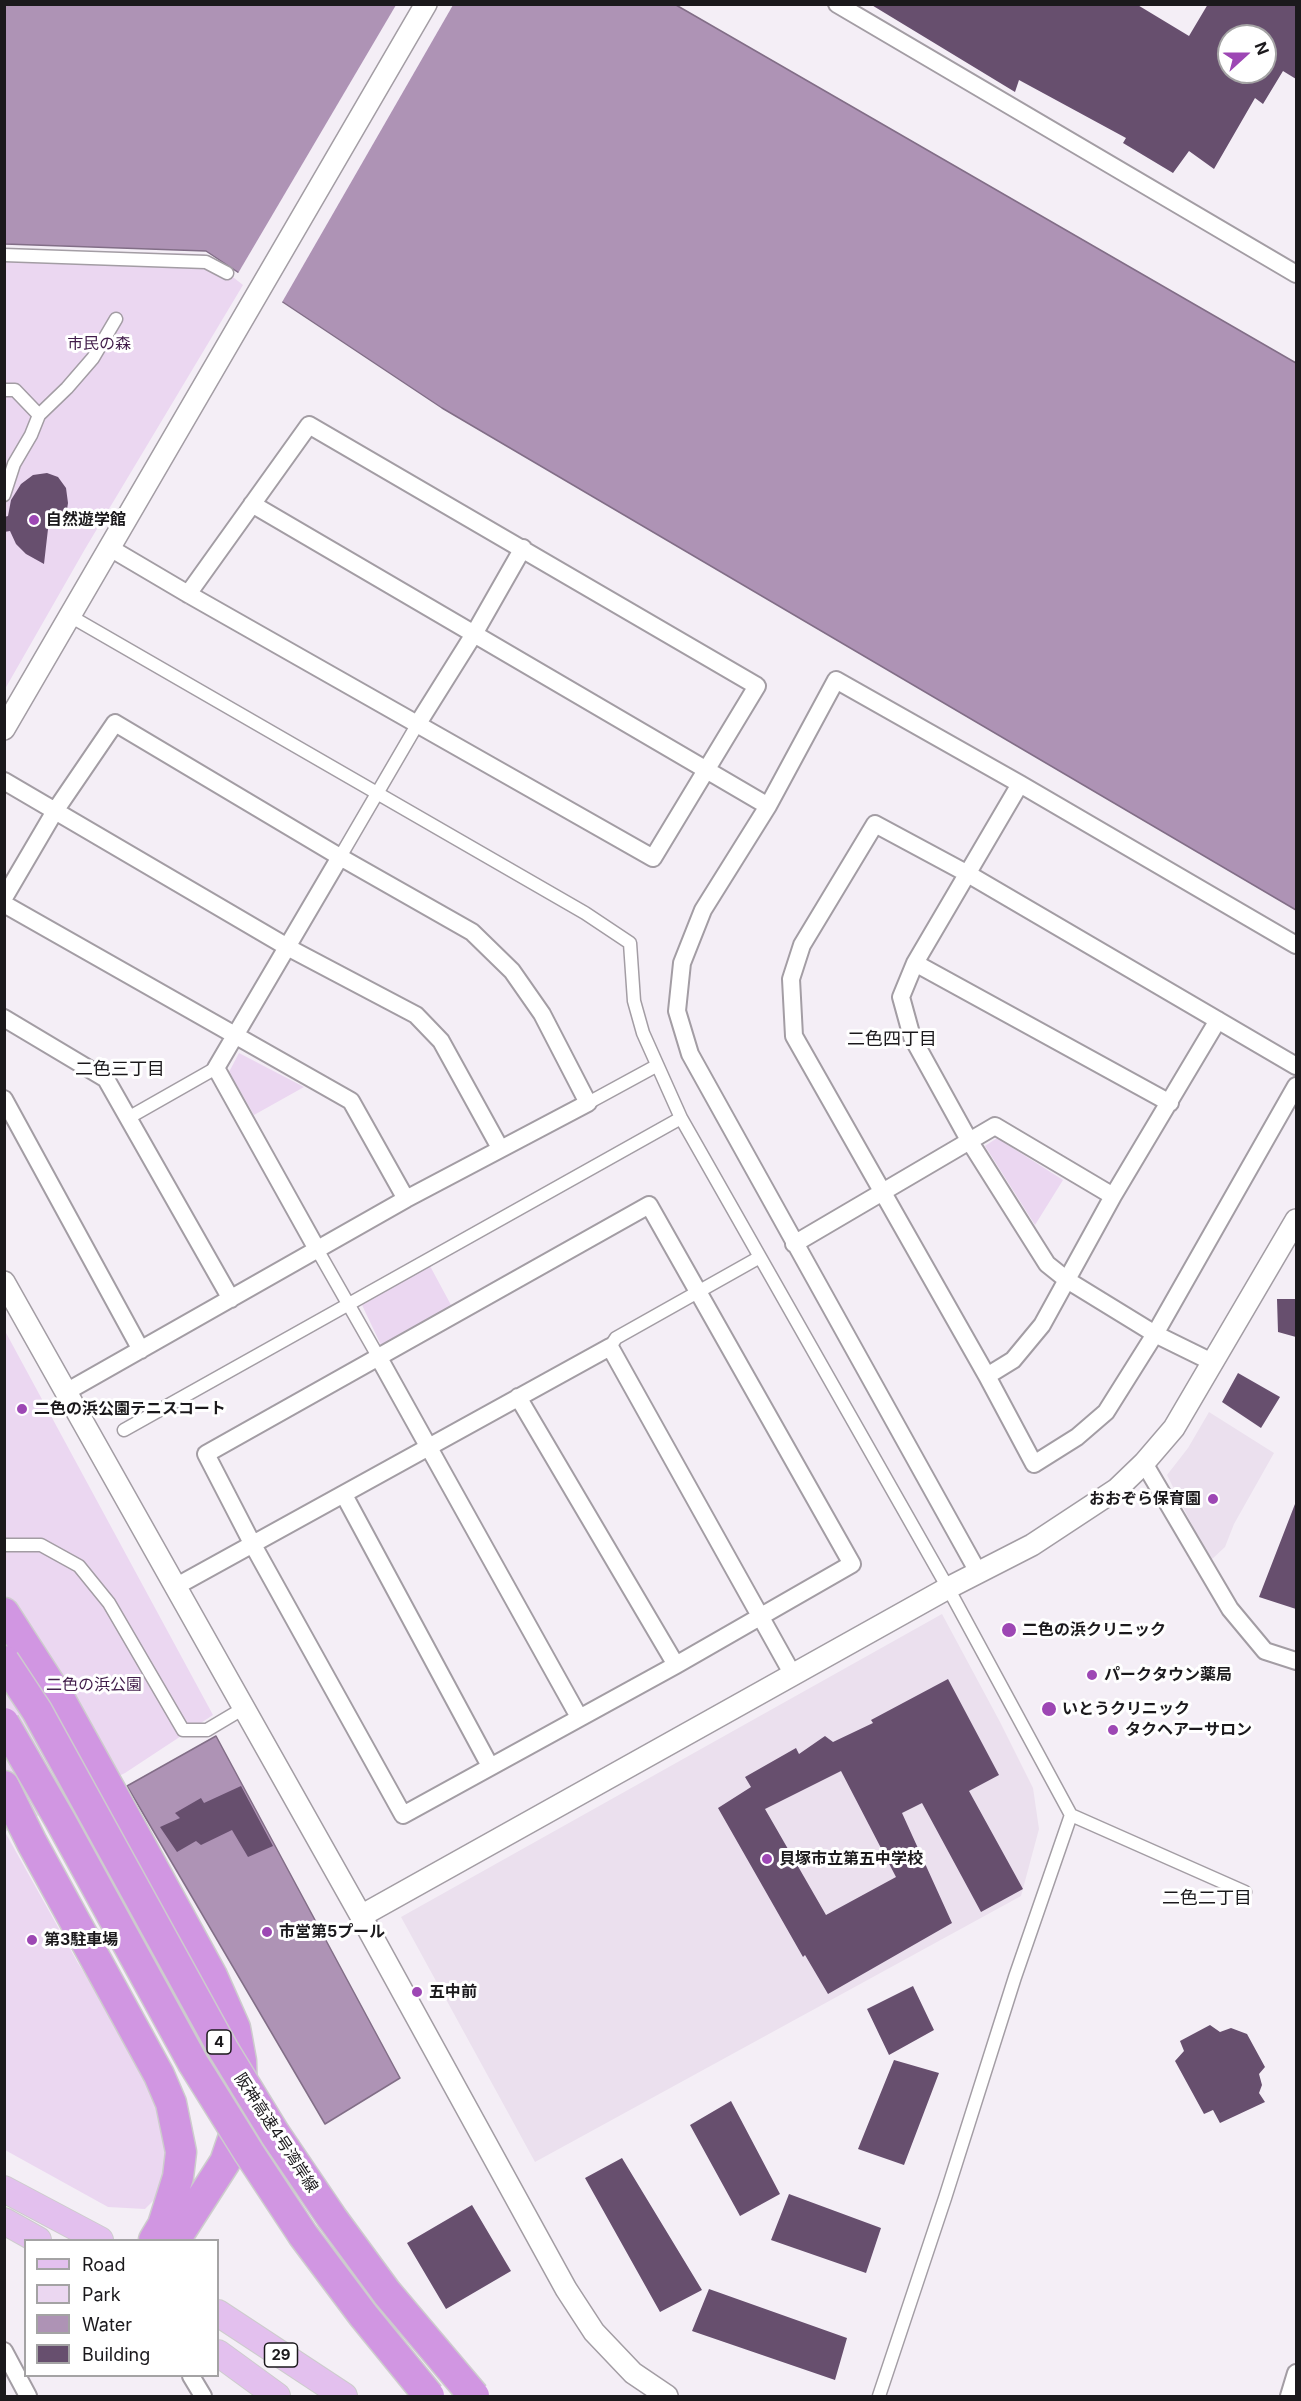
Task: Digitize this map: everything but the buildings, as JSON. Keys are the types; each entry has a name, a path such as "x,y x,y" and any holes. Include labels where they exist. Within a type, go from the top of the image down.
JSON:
{"highway":[{"path":"4,1613 62,1703 212,1976 235,2028 241,2061 242,2095 237,2127 225,2162 176,2239"},
{"name":"阪神高速4号湾岸線","path":"4,1661 37,1711 217,2039 275,2134 387,2293 474,2397"},
{"name":"阪神高速4号湾岸線","path":"4,1723 60,1820 193,2063 249,2153 323,2262 429,2397"},
{"path":"4,1786 159,2074 171,2103 181,2152 178,2177 163,2225 155,2239"}],"main road":[{"path":"4,2189 96,2239"},
{"path":"4,2221 35,2239"},
{"name":"29","path":"219,2314 344,2397"},
{"name":"29","path":"219,2354 278,2397"}],"street":[{"path":"4,729 426,4"},
{"path":"837,4 1296,274"},
{"path":"4,255 207,262 227,273"},
{"path":"4,495 14,464 31,435 39,415 93,358 116,320"},
{"path":"4,390 15,390 39,415"},
{"path":"110,548 188,594 653,858 757,686 309,425 188,594"},
{"path":"252,504 768,806"},
{"path":"128,1118 216,1068 289,948 417,724 474,634 523,548"},
{"path":"70,616 585,913 630,944 634,1001 643,1033 681,1118 948,1588 1071,1815 1245,1892"},
{"path":"978,1572 690,1054 677,1011 682,963 703,910 768,806 836,680 1296,945"},
{"path":"4,898 55,811 115,723 340,857 472,932 512,971 542,1014 588,1103"},
{"path":"4,781 289,948 416,1015 441,1041 500,1149"},
{"path":"1020,784 915,963 902,997 912,1036 970,1142 1047,1264 1067,1280 1155,1334 1214,1363"},
{"path":"1296,1066 968,874 875,824 802,945 791,979 794,1036 987,1376 1034,1464 1077,1437 1106,1412 1155,1334 1296,1086"},
{"path":"4,903 351,1101 406,1199"},
{"path":"915,963 1170,1102"},
{"path":"4,1018 106,1079 231,1299"},
{"path":"987,1376 1013,1360 1042,1325 1113,1196 1218,1020"},
{"path":"66,1392 406,1199 656,1066"},
{"path":"216,1068 579,1717"},
{"path":"4,1099 141,1350"},
{"path":"124,1430 681,1118"},
{"path":"794,1244 995,1126 1113,1196"},
{"path":"649,1205 698,1291 852,1564 403,1815 253,1545 206,1454 649,1205"},
{"path":"361,1916 948,1588 1032,1545 1118,1489 1144,1464 1174,1428 1296,1220"},
{"path":"175,1587 610,1347 615,1338 760,1257"},
{"path":"4,1282 361,1916 566,2289 594,2332 633,2373 667,2397"},
{"path":"610,1347 793,1675"},
{"path":"518,1397 675,1665"},
{"path":"1144,1464 1230,1609 1265,1651 1296,1661"},
{"path":"344,1495 490,1766"},
{"path":"4,1545 41,1545 79,1566 109,1603 183,1730 207,1730 244,1708"},
{"path":"879,2397 1015,1977 1071,1815"},
{"path":"4,2351 28,2397"},
{"path":"1289,2397 1296,2373"},
{"path":"192,2377 203,2397"}],"shaded area":[{"name":"おおぞら保育園","path":"1209,1412 1274,1453 1234,1524 1225,1547 1210,1561 1167,1475 1188,1448"},
{"name":"貝塚市立第五中学校","path":"942,1614 1033,1788 1039,1829 1021,1896 535,2162 401,1917"}],"green space":[{"name":"市民の森","path":"5,249 204,254 243,285 85,549 5,689"},
{"path":"239,1053 304,1087 254,1115 229,1072"},
{"path":"997,1138 1063,1180 1035,1225 985,1146"},
{"path":"430,1266 451,1305 381,1345 362,1305"},
{"name":"二色の浜公園","path":"5,1331 213,1715 125,1773 5,1832"},
{"name":"第3駐車場","path":"5,1832 78,1963 148,2072 168,2130 161,2193 145,2209 108,2207 5,2150"}],"water":[{"path":"5,5 676,5 1296,363 1296,910 442,408 206,251 5,244"},
{"name":"市営第5プール","path":"216,1736 400,2078 325,2124 127,1786"}],"pier":[{"path":"396,5 453,5 281,304 237,275"}],"place":[{"name":"自然遊学館","path":"34,520"},
{"name":"二色の浜公園テニスコート","path":"22,1409"},
{"name":"おおぞら保育園","path":"1213,1499"},
{"name":"二色の浜クリニック","path":"1009,1630"},
{"name":"パークタウン薬局","path":"1092,1675"},
{"name":"いとうクリニック","path":"1049,1709"},
{"name":"タクヘアーサロン","path":"1113,1730"},
{"name":"貝塚市立第五中学校","path":"767,1859"},
{"name":"市営第5プール","path":"267,1932"},
{"name":"第3駐車場","path":"32,1940"},
{"name":"五中前","path":"417,1992"}],"district":[{"name":"二色四丁目","path":"892,1040"},
{"name":"二色三丁目","path":"120,1070"},
{"name":"二色二丁目","path":"1207,1899"}]}
